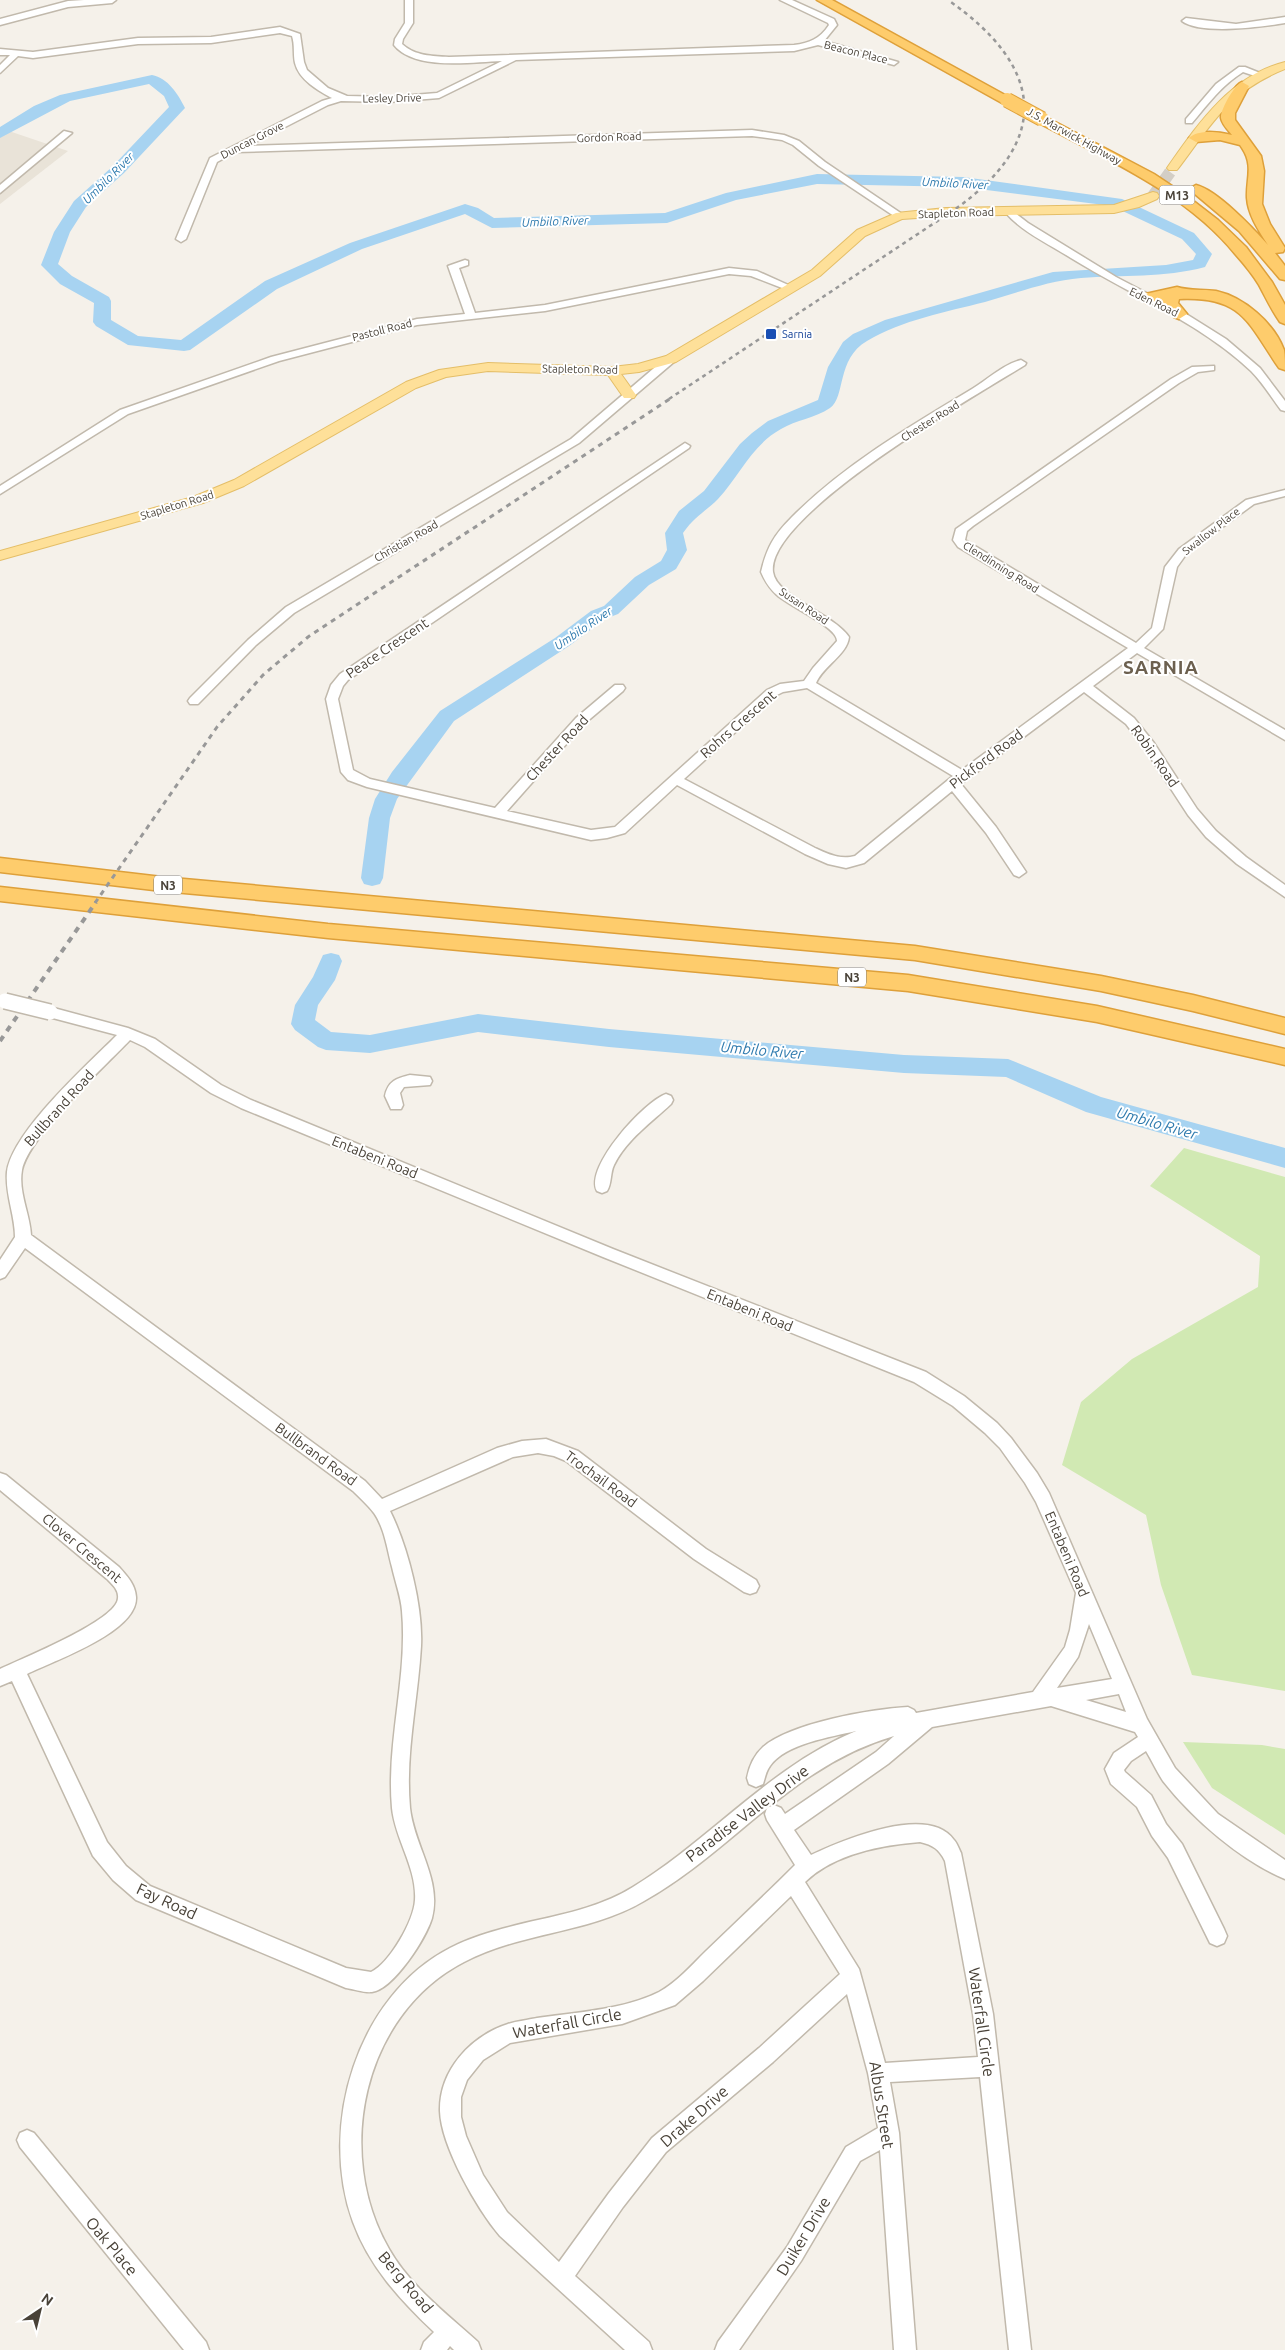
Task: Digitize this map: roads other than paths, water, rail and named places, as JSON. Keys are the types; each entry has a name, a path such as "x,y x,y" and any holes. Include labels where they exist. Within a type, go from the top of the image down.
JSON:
{"highway":[{"name":"J.S. Marwick Highway","path":"823,0 1007,90"},
{"name":"J.S. Marwick Highway","path":"849,0 1007,90 1168,188 1211,220 1250,259 1265,280 1285,319"},
{"path":"1242,86 1228,113 1232,127 1256,161 1257,176 1254,195 1259,219 1285,262"},
{"name":"J.S. Marwick Highway","path":"1044,112 1153,164 1200,192 1240,224 1258,242 1285,276"},
{"path":"1196,138 1220,136 1244,142"},
{"path":"1177,292 1170,300 1170,304 1179,314"},
{"path":"1146,298 1177,292 1196,292 1218,296 1247,310 1270,338 1285,365"},
{"name":"N3","path":"0,865 162,884 799,942 952,958 1017,967 1116,985 1211,1006 1285,1026"},
{"name":"N3","path":"0,894 328,931 799,972 982,993 1102,1014 1204,1036 1285,1057"}],"main road":[{"path":"1173,168 1224,102 1242,86 1260,74 1285,65"},
{"name":"Stapleton Road","path":"0,556 198,500 239,483 406,388 430,377 453,370 488,367 612,370 640,368 670,359 816,273 861,233 900,216 946,212 1010,212 1114,208 1135,204 1153,196"},
{"path":"612,370 626,387 629,395"}],"street":[{"path":"0,22 68,4 112,0"},
{"path":"409,0 409,23 399,39 398,45 401,49 433,59 514,58"},
{"path":"784,0 815,12 831,21 833,25 830,30 818,42"},
{"path":"1186,21 1201,25 1242,27 1285,20"},
{"path":"0,52 15,55 33,55 138,41 211,40 280,30 296,34 299,40 300,65 304,73 341,98"},
{"name":"Lesley Drive","path":"341,98 427,98 444,93 514,58 794,48 818,42"},
{"name":"Beacon Place","path":"818,42 894,62"},
{"path":"0,70 15,55"},
{"path":"479,59 491,64 492,68"},
{"path":"1189,121 1230,76 1242,69 1260,74"},
{"name":"Duncan Grove","path":"180,239 210,164 220,156 325,103 341,98"},
{"path":"282,125 276,133 277,137 293,146"},
{"path":"0,190 67,133"},
{"name":"Gordon Road","path":"234,149 752,133 784,138 796,143 851,184 900,216"},
{"path":"1038,232 1031,221 1039,211"},
{"name":"Eden Road","path":"1010,212 1112,279 1179,314 1222,340 1266,382 1285,408"},
{"path":"465,263 454,266 471,315"},
{"name":"Pastoll Road","path":"0,491 124,412 298,352 395,326 554,306 730,271 753,273 790,288"},
{"name":"Christian Road","path":"194,701 222,675 262,632 290,610 557,452 596,426 670,359"},
{"name":"Chester Road","path":"840,480 1022,363"},
{"name":"Clendinning Road","path":"1210,368 1196,369 1175,381 969,524 958,535 962,545 1285,736"},
{"name":"Peace Crescent","path":"674,779 620,830 607,834 591,835 418,795 367,783 353,777 345,767 332,699 337,685 352,671 685,446"},
{"name":"Susan Road","path":"809,684 818,667 838,650 843,644 844,639 842,634 833,626 778,590 768,574 766,564 778,540 810,506 840,480"},
{"name":"Swallow Place","path":"1137,647 1157,629 1171,567 1183,551 1250,502 1285,493"},
{"name":"Pickford Road","path":"674,779 834,862 846,863 859,860 958,780 1137,647"},
{"path":"809,684 958,780 1019,872"},
{"name":"Rohrs Crescent","path":"674,779 771,693 780,688 809,684"},
{"name":"Robin Road","path":"1084,686 1129,720 1143,737 1201,823 1214,838 1285,892"},
{"name":"Chester Road","path":"498,813 580,721 619,688"},
{"name":"Entabeni Road","path":"3,1000 128,1033 150,1043 216,1089 246,1104 608,1253 920,1377 953,1395 984,1419 1002,1437 1014,1450 1032,1478 1145,1732 1169,1774 1211,1820 1264,1858 1285,1870"},
{"name":"Bullbrand Road","path":"128,1033 38,1129 22,1150 15,1169 15,1178 24,1223 23,1238 359,1486 380,1508 391,1530 411,1610 412,1646 400,1753 401,1807 404,1829 422,1876 425,1898 422,1918 394,1966 372,1982 346,1978"},
{"path":"396,1105 392,1094 399,1083 410,1080 425,1081"},
{"path":"602,1187 601,1177 612,1155 666,1100"},
{"path":"0,1273 23,1238"},
{"name":"Trochail Road","path":"380,1508 503,1453 523,1446 543,1445 557,1448 572,1456 700,1554 750,1586"},
{"name":"Clover Crescent","path":"0,1480 113,1572 124,1582 128,1591 126,1604 120,1614 99,1631 8,1674"},
{"path":"1084,1593 1079,1630 1072,1651 1043,1699 1145,1732 1129,1751 1116,1762 1114,1769 1118,1778 1144,1801 1158,1830 1175,1850 1204,1913 1217,1936"},
{"name":"Fay Road","path":"8,1674 100,1849 114,1869 128,1882 143,1893 346,1978"},
{"name":"Paradise Valley Drive","path":"398,2005 426,1975 457,1955 493,1941 599,1912 637,1895 761,1799 820,1759 847,1745 883,1730 929,1718 1124,1686"},
{"path":"756,1778 759,1765 771,1752 797,1740 855,1724 900,1716 929,1718"},
{"path":"800,1873 777,1821 882,1758 929,1718"},
{"name":"Waterfall Circle","path":"641,2350 499,2220 483,2198 453,2130 450,2109 454,2087 465,2066 476,2052 494,2039 509,2033 622,2014 668,1998 696,1974 800,1873 846,1848 892,1835 920,1833 936,1837 946,1845 954,1860 956,1870 983,2014 1020,2350"},
{"name":"Albus Street","path":"800,1873 852,1976 878,2073 889,2133 905,2350"},
{"name":"Drake Drive","path":"561,2278 616,2200 659,2145 766,2056 852,1976"},
{"name":"Berg Road","path":"398,2005 364,2064 353,2099 349,2139 353,2184 365,2226 382,2259 470,2350"},
{"path":"878,2073 989,2066"},
{"name":"Duiker Drive","path":"726,2350 794,2254 854,2154 889,2133"},
{"name":"Oak Place","path":"27,2140 198,2350"},
{"path":"432,2350 450,2331"}],"waterway":[{"name":"Umbilo River","path":"0,133 48,105 86,92 152,79 170,94 177,108 118,170 80,204 62,232 49,265 66,280 103,301 102,322 134,341 184,346 271,285 356,246 465,209 492,223 667,218 732,196 817,179 837,181 854,179 963,182 1116,202 1188,236 1204,254 1199,264 1166,270 1081,273 1042,279 892,323 859,338 849,346 841,358 833,376 827,401 774,425 758,437 746,448 711,495 686,515 674,533 677,550 669,565 642,581 611,610 598,615 562,642 447,716 400,777 386,799 378,828 372,878"},
{"name":"Umbilo River","path":"331,961 323,980 306,1005 303,1016 303,1024 326,1041 370,1044 478,1023 609,1038 904,1064 1008,1068 1095,1105 1285,1158"}],"tunnel":[{"path":"1153,196 1173,168"}],"railway":[{"path":"669,399 954,210 986,184 1009,157 1021,130 1024,104 1018,77 1003,51 980,25 948,0"},
{"path":"95,903 217,727 263,675 308,637 671,398"},
{"path":"0,1041 96,902"}],"place":[{"name":"Sarnia","path":"771,334"}],"district":[{"name":"SARNIA","path":"1161,667"}]}
